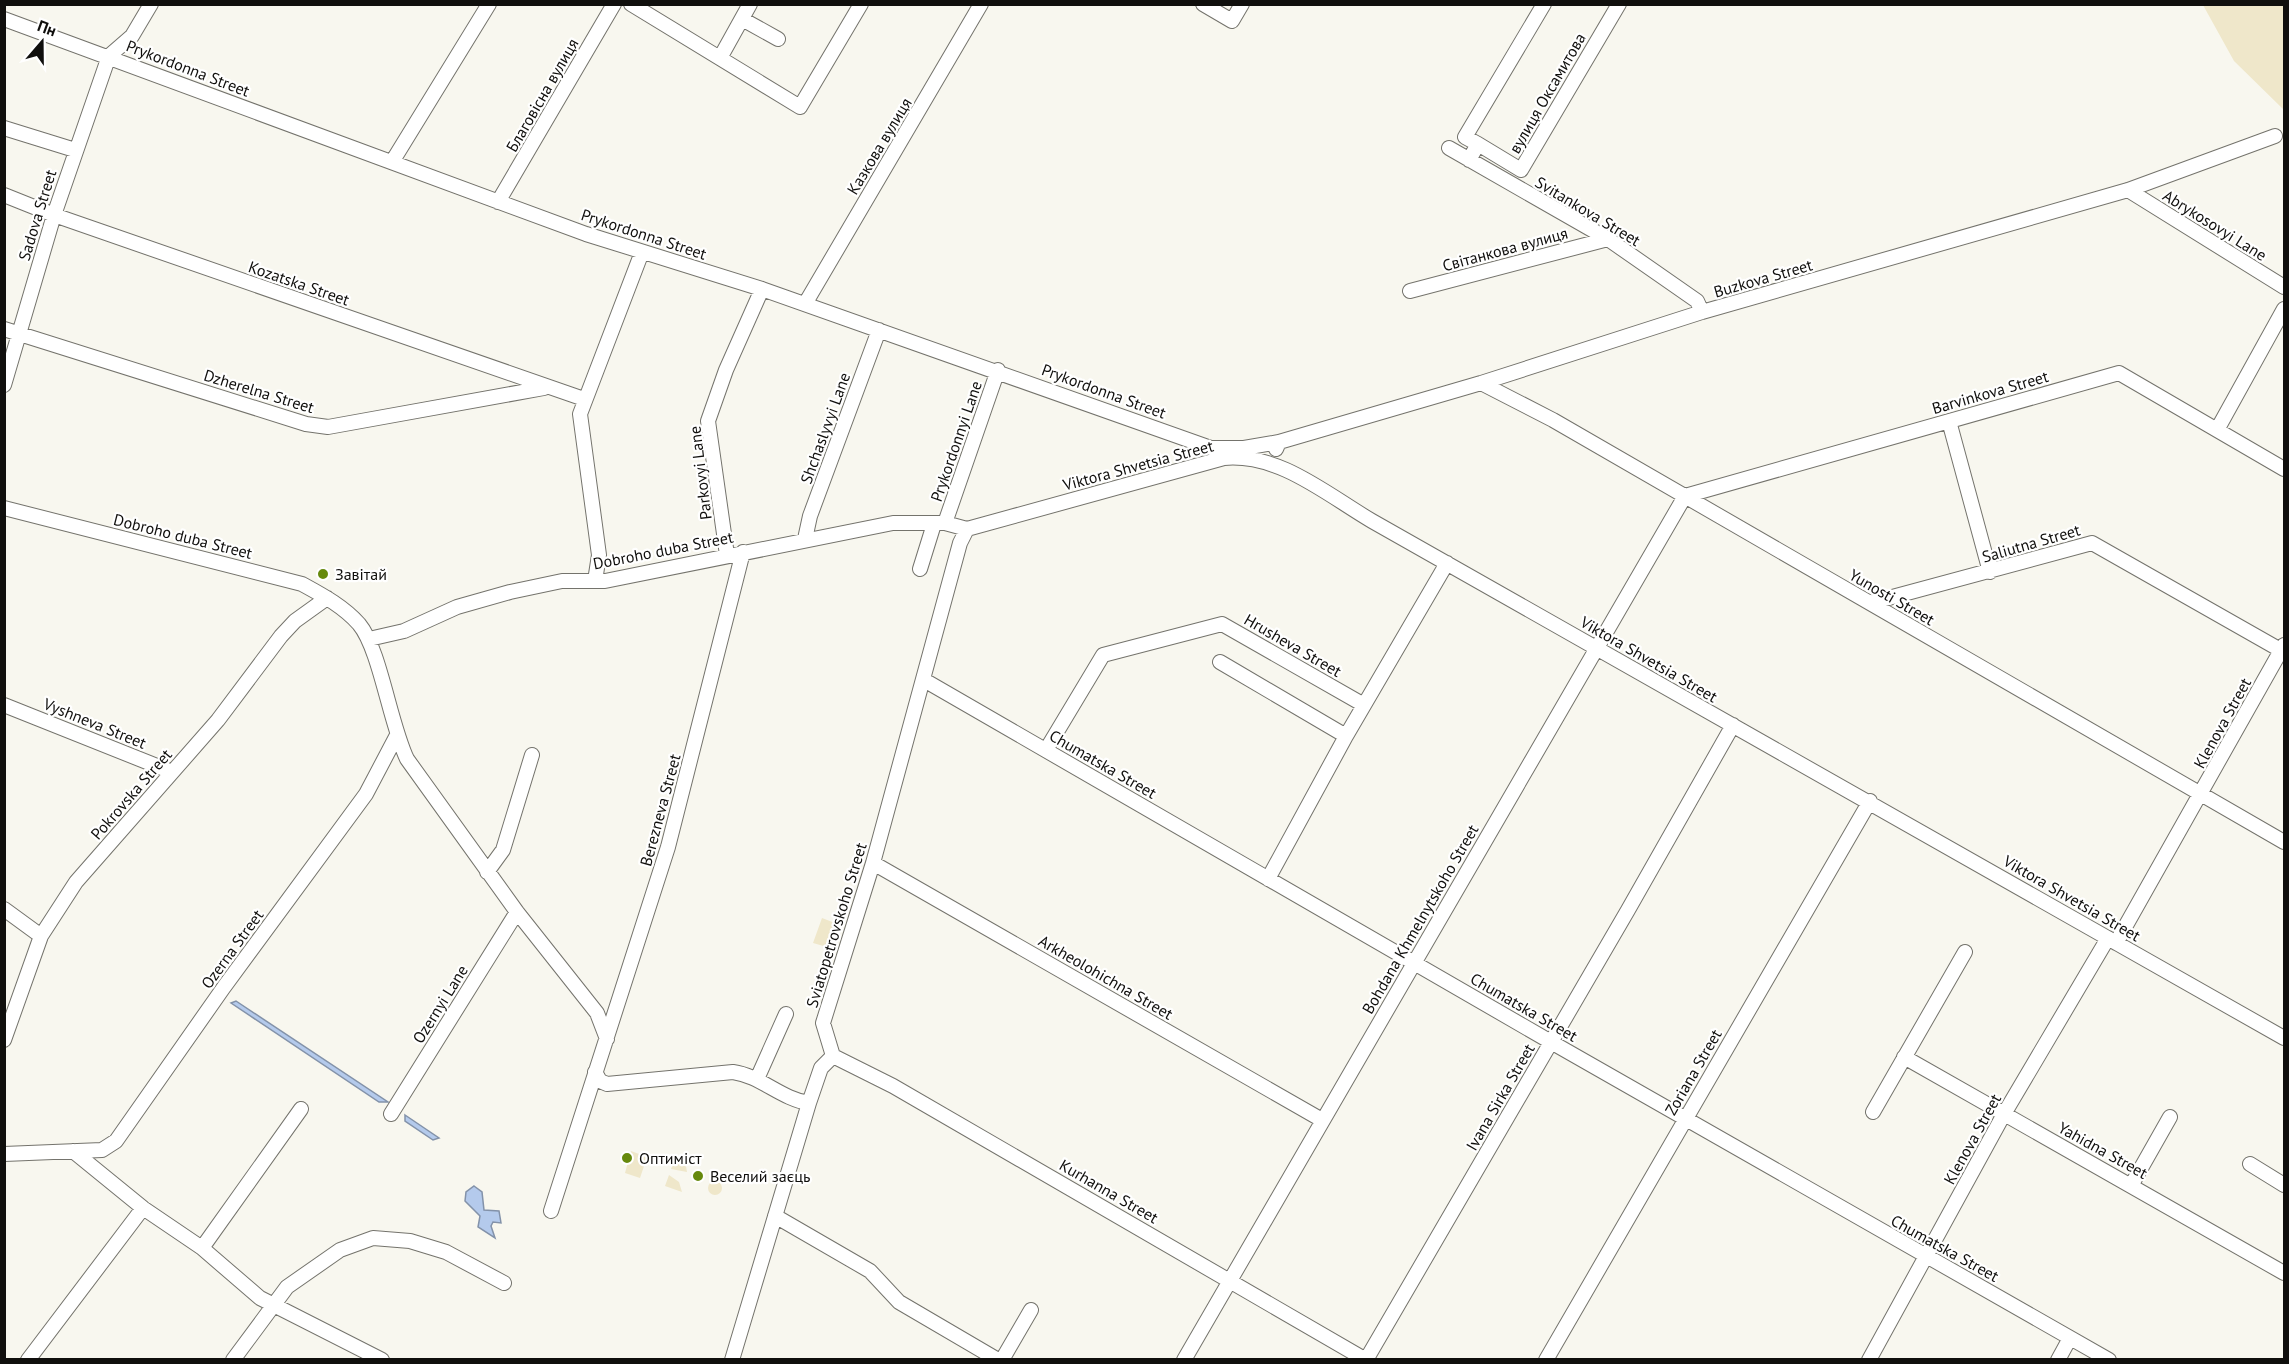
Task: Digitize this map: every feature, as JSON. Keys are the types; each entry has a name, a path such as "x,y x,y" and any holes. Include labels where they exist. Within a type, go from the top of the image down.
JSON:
{"street":[{"path":"109,56 132,36 151,4"},
{"path":"392,162 489,4"},
{"name":"Благовісна вулиця","path":"498,202 614,4"},
{"path":"631,4 800,107 861,4"},
{"path":"720,58 750,4"},
{"name":"Казкова вулиця","path":"805,304 981,4"},
{"path":"1203,4 1232,21 1242,4"},
{"path":"1469,160 1478,144 1465,137 1544,4"},
{"name":"вулиця Оксамитова","path":"1478,144 1521,170 1619,4"},
{"name":"Prykordonna Street","path":"4,19 498,202 998,370 1211,448 1244,448 1279,442"},
{"path":"742,19 778,39"},
{"name":"Sadova Street","path":"4,385 11,331 109,56"},
{"path":"4,128 75,150"},
{"name":"Buzkova Street","path":"1279,442 1481,383 1702,312 2128,190 2275,136"},
{"name":"Svitankova Street","path":"1449,148 1608,239 1697,301 1702,312"},
{"name":"Abrykosovyi Lane","path":"2128,190 2284,287"},
{"name":"Kozatska Street","path":"4,195 54,215 584,399"},
{"name":"Світанкова вулиця","path":"1410,291 1608,239"},
{"path":"595,581 599,555 580,423 584,399 642,252"},
{"name":"Parkovyi Lane","path":"727,555 708,421 726,370 762,289"},
{"path":"2217,430 2284,309"},
{"name":"Shchaslyvyi Lane","path":"805,539 810,516 879,330"},
{"name":"Dzherelna Street","path":"11,331 306,424 328,427 546,387"},
{"name":"Prykordonnyi Lane","path":"920,569 998,370"},
{"name":"Barvinkova Street","path":"1685,496 2120,373 2284,469"},
{"name":"Yunosti Street","path":"1481,383 1553,420 2202,792 2284,842"},
{"path":"1949,421 1990,572"},
{"path":"1273,462 1279,442"},
{"name":"Viktora Shvetsia Street","path":"967,529 1224,458 1240,456 1273,462 2284,1038"},
{"name":"Bohdana Khmelnytskoho Street","path":"1184,1359 1685,496"},
{"name":"Dobroho duba Street","path":"4,508 302,584 327,598 359,624 369,639 404,631 457,607 510,592 562,581 605,581 893,523 939,524 967,529"},
{"name":"Sviatopetrovskoho Street","path":"833,1056 823,1023 873,862 960,543 967,529"},
{"name":"Saliutna Street","path":"1870,603 2092,543 2284,649"},
{"name":"Berezneva Street","path":"551,1211 668,847 742,552"},
{"path":"1268,879 1346,736 1447,563"},
{"name":"Pokrovska Street","path":"4,1040 41,936 76,882 218,720 281,636 295,621 327,598"},
{"name":"Hrusheva Street","path":"1046,750 1103,655 1222,624 1364,705"},
{"path":"369,639 396,737 420,779 516,912 597,1013 607,1039"},
{"name":"Klenova Street","path":"1869,1359 2004,1114 2202,792 2284,649"},
{"path":"1220,662 1346,736"},
{"name":"Chumatska Street","path":"924,680 1925,1257 2109,1359"},
{"name":"Vyshneva Street","path":"4,705 172,772"},
{"name":"Ivana Sirka Street","path":"1366,1359 1733,725"},
{"name":"Ozerna Street","path":"4,1154 102,1150 116,1142 224,987 366,794 396,737"},
{"path":"487,872 503,850 532,755"},
{"name":"Zoriana Street","path":"1546,1359 1870,801"},
{"name":"Arkheolohichna Street","path":"873,862 1322,1120"},
{"path":"4,909 41,936"},
{"name":"Ozernyi Lane","path":"391,1114 516,912"},
{"path":"1873,1112 1965,952"},
{"path":"757,1079 786,1014"},
{"path":"732,1359 809,1103 821,1068 833,1056"},
{"name":"Kurhanna Street","path":"833,1056 893,1086 1366,1359"},
{"name":"Yahidna Street","path":"1904,1057 2284,1272"},
{"path":"596,1072 600,1081 608,1084 733,1072 757,1079 790,1099 809,1103"},
{"path":"202,1248 301,1109"},
{"path":"2132,1184 2170,1117"},
{"path":"73,1151 143,1208 202,1248 260,1298 382,1359"},
{"path":"2250,1164 2284,1185"},
{"path":"27,1359 143,1208"},
{"path":"776,1216 870,1271 899,1302 1000,1359 1030,1310"},
{"path":"233,1359 287,1287 340,1250 373,1238 410,1241 446,1252 504,1283"},
{"path":"2058,1359 2070,1338"}],"shaded area":[{"path":"2203,5 2284,5 2284,110 2234,61"},
{"path":"822,918 835,923 827,947 813,943"},
{"path":"631,1151 647,1157 640,1178 625,1173"},
{"path":"676,1157 686,1166 687,1172 671,1169"},
{"path":"669,1175 679,1182 682,1192 665,1186"},
{"path":"715,1181 720,1183 722,1188 720,1193 715,1195 710,1193 708,1188 710,1183"}],"water":[{"path":"236,1001 388,1102 379,1102 231,1003"},
{"path":"405,1115 439,1138 433,1140 405,1121"},
{"path":"474,1186 482,1192 484,1210 499,1211 501,1223 493,1222 491,1226 495,1238 478,1227 480,1216 465,1201 466,1192"}],"place":[{"name":"Завітай","path":"323,574"},
{"name":"Оптиміст","path":"627,1158"},
{"name":"Веселий заєць","path":"698,1176"}]}
